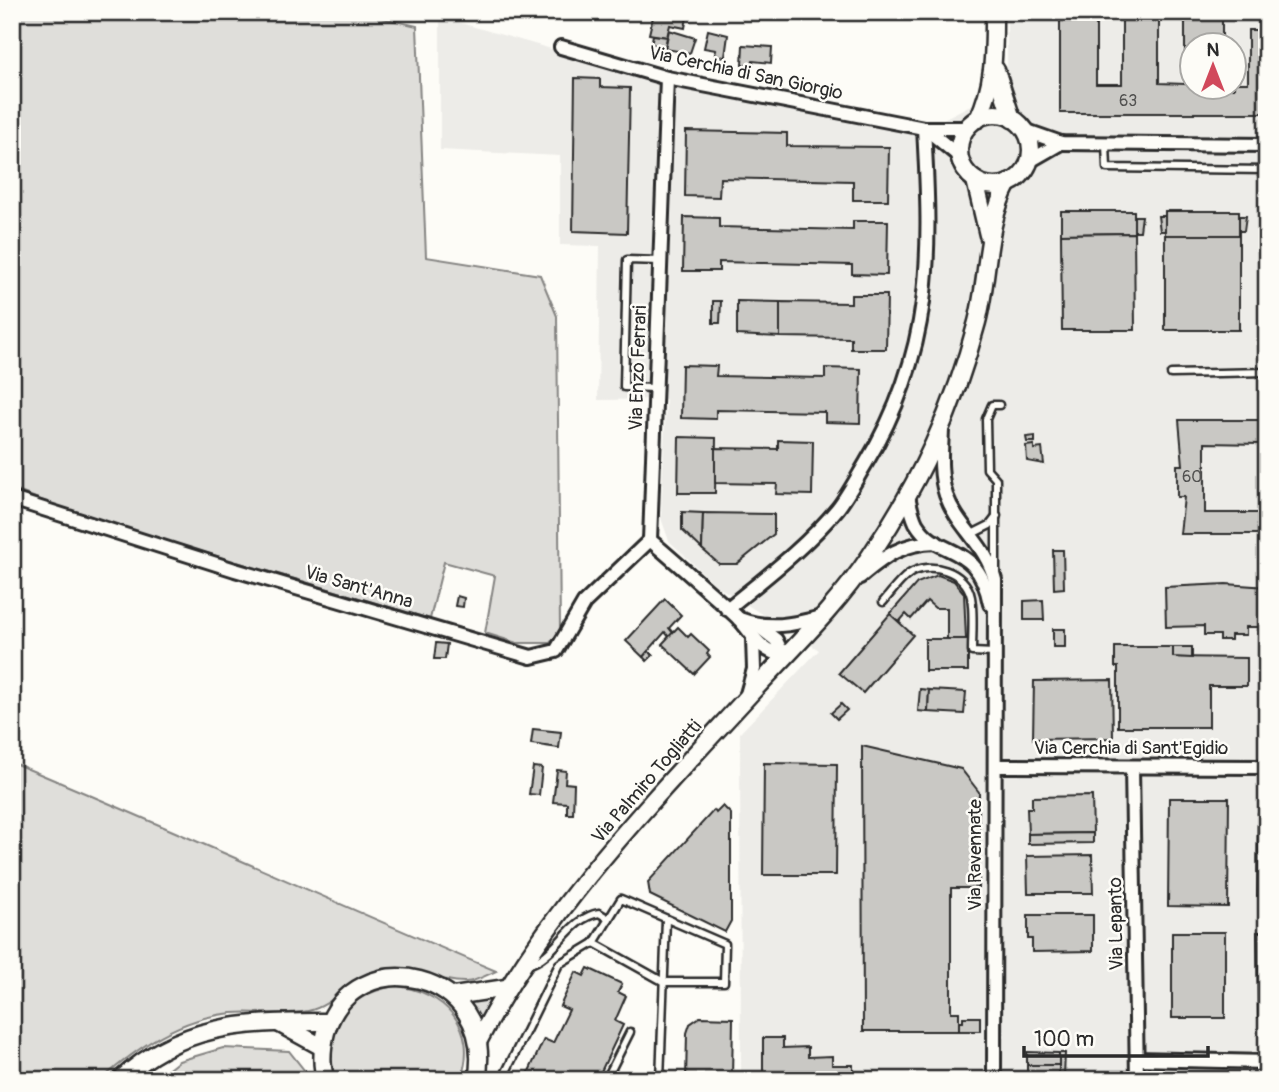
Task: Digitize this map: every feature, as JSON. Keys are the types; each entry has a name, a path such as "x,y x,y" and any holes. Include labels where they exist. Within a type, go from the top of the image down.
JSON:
{"main road":[{"path":"972,123 995,114 1012,119 1024,130 1030,146 1024,171 1008,183 996,186 975,180 968,174 960,157 959,147 972,123 990,92 995,64 994,12"},
{"path":"995,64 1012,119"},
{"name":"Via Ravennate","path":"975,180 984,206 989,248"},
{"name":"Via Ravennate","path":"908,496 942,430 977,324 989,248 999,203 1008,183"},
{"name":"Via Palmiro Togliatti","path":"479,1040 506,988 573,897 745,700 825,614 869,558 908,496"},
{"path":"326,1080 322,1047 329,1022 347,998 368,984 393,977 428,981 454,996 471,1017 479,1040 481,1060 477,1080"},
{"path":"454,996 506,988"},
{"path":"120,1080 134,1066 172,1044 215,1028 249,1022 329,1022"},
{"path":"278,1023 322,1047"}],"street":[{"name":"Via Cerchia di San Giorgio","path":"561,47 667,78 924,128 972,123"},
{"name":"Via Enzo Ferrari","path":"650,540 667,78"},
{"name":"Via Cerchia di San Giorgio","path":"924,128 960,157"},
{"path":"727,609 795,554 839,507 882,436 910,363 925,307 930,243 924,128"},
{"path":"1024,130 1061,143 1267,145"},
{"path":"1028,162 1061,143"},
{"name":"Via Ravennate","path":"942,430 941,463 945,490 953,509 985,550 995,579 994,1080"},
{"name":"Via Ravennate","path":"908,496 915,521 936,542 966,557 977,570 988,590 995,630"},
{"name":"Via Sant'Anna","path":"12,499 235,570 531,657 556,651 584,603 650,540"},
{"path":"650,540 739,619 752,639 767,651 784,657"},
{"name":"Via Palmiro Togliatti","path":"825,614 858,579 888,554 906,545 936,542"},
{"path":"739,619 758,626 779,627 825,614"},
{"path":"758,626 776,640 784,657"},
{"path":"745,700 754,669 752,639"},
{"name":"Via Cerchia di Sant'Egidio","path":"995,766 1267,767"},
{"name":"Via Lepanto","path":"1132,767 1136,1080"},
{"path":"1137,1059 1267,1062"}],"lane":[{"path":"1106,144 1107,168 1267,170"},
{"path":"656,388 624,387 627,260 660,261"},
{"path":"1171,373 1267,372"},
{"path":"995,579 996,479 987,469 986,419 992,405 999,405"},
{"path":"972,534 990,525 997,516"},
{"path":"883,602 907,575 919,569 946,570 965,583 971,597 972,652 995,653"},
{"path":"502,1080 559,964 594,943 621,900 725,944 724,982 664,982 594,943"},
{"path":"522,967 542,961 586,915 599,913 609,919"},
{"path":"660,1080 666,919"},
{"path":"607,1080 631,1032"}],"shaded area":[{"path":"12,12 357,12 417,26 426,257 540,275 557,316 560,631 550,643 517,643 485,633 495,576 444,562 430,619 88,518 12,489"},
{"path":"1007,12 1267,12 1267,1080 741,1080 740,733 819,650 717,586 669,541 661,518 666,399 598,400 600,246 560,245 560,156 440,150 440,17 722,98 901,129 922,130 996,92 1007,76"},
{"path":"12,737 16,764 496,971 466,982 445,980 403,969 381,969 361,978 327,1003 308,1011 232,1013 178,1027 145,1045 101,1080 12,1080"},
{"path":"394,986 428,995 453,1015 461,1028 465,1044 465,1061 460,1080 335,1080 332,1045 340,1018 361,998"},
{"path":"492,998 480,1024 467,1003"},
{"path":"223,1048 289,1051 304,1070 306,1080 155,1080 179,1061"}],"building":[{"path":"1060,12 1096,12 1096,84 1122,84 1122,12 1159,12 1159,83 1178,84 1178,102 1248,102 1248,30 1267,30 1267,113 1060,113"},
{"path":"1185,12 1222,12 1222,32 1185,32"},
{"path":"653,17 687,17 685,28 670,25 667,37 649,34"},
{"path":"669,30 695,38 690,53 665,49"},
{"path":"708,30 728,35 725,57 715,55 716,50 704,48"},
{"path":"653,35 667,37 665,47 651,44"},
{"path":"743,45 772,47 771,63 753,61 752,66 742,65"},
{"path":"575,78 600,79 600,87 630,88 627,233 573,231"},
{"path":"686,131 787,133 787,146 889,147 888,200 853,200 853,181 720,178 719,197 685,196"},
{"path":"1061,211 1134,211 1134,233 1061,234"},
{"path":"1165,211 1239,211 1239,235 1165,235"},
{"path":"1262,215 1267,215 1267,230 1264,230"},
{"path":"1134,216 1142,216 1140,231 1134,231"},
{"path":"1158,216 1165,216 1165,231 1160,231"},
{"path":"1239,216 1246,216 1244,231 1239,231"},
{"path":"684,217 719,218 719,227 853,230 853,221 888,221 887,275 852,274 852,265 719,262 719,271 683,271"},
{"path":"1134,233 1135,330 1062,330 1061,234"},
{"path":"1165,235 1239,235 1239,330 1165,330"},
{"path":"851,295 887,295 886,349 851,349 851,338 780,337 780,302 851,303"},
{"path":"713,301 721,301 720,323 713,323"},
{"path":"737,301 780,302 780,337 737,335"},
{"path":"682,365 717,366 716,376 825,378 825,368 861,369 860,423 825,422 825,412 716,410 716,419 681,418"},
{"path":"1179,420 1267,420 1267,534 1180,534 1184,497 1177,497 1177,465 1183,465","holes":["1205,443 1261,444 1261,513 1205,513"]},
{"path":"1035,436 1035,442 1027,442 1026,437"},
{"path":"679,437 716,438 715,493 678,493"},
{"path":"778,440 813,441 812,495 776,494 777,484 715,483 715,448 778,449"},
{"path":"1034,445 1034,449 1042,448 1044,464 1027,461 1026,446"},
{"path":"682,512 703,513 702,549 682,530"},
{"path":"703,513 774,514 774,534 737,564 719,564 702,549"},
{"path":"1053,550 1063,550 1064,588 1054,589"},
{"path":"938,575 954,581 964,593 966,639 947,639 947,608 935,608 927,601 911,619 906,614 899,622 890,614 917,583"},
{"path":"1226,584 1267,587 1267,627 1246,627 1246,635 1231,635 1231,640 1220,640 1220,635 1204,635 1204,626 1166,627 1165,587"},
{"path":"457,596 464,598 463,607 455,606"},
{"path":"665,599 681,615 669,628 673,633 669,637 665,632 643,657 626,641"},
{"path":"1043,600 1044,620 1024,620 1024,601"},
{"path":"890,614 913,635 863,693 839,673"},
{"path":"678,627 688,637 691,634 709,651 707,654 710,657 694,674 662,644"},
{"path":"1053,629 1065,629 1065,647 1053,647"},
{"path":"925,639 968,639 968,671 925,671"},
{"path":"436,643 447,644 445,659 434,659"},
{"path":"1115,647 1173,647 1173,657 1247,658 1247,686 1209,686 1209,727 1118,727 1118,667 1115,667"},
{"path":"1173,647 1192,647 1192,658 1173,657"},
{"path":"648,651 653,655 647,661 643,657"},
{"path":"1112,680 1113,738 1033,739 1034,681"},
{"path":"920,689 929,690 928,712 918,711"},
{"path":"929,690 966,692 964,714 928,712"},
{"path":"841,704 847,710 837,719 831,713"},
{"path":"533,729 561,732 559,748 531,744"},
{"path":"862,746 961,769 979,792 979,888 951,888 951,1012 959,1012 959,1031 863,1031"},
{"path":"764,763 837,764 836,875 763,875"},
{"path":"533,767 542,768 539,795 529,794"},
{"path":"557,770 566,771 565,783 574,784 573,814 567,814 567,803 553,802"},
{"path":"1092,796 1093,833 1028,834 1027,808 1032,808 1032,797"},
{"path":"1169,798 1229,798 1228,907 1168,906"},
{"path":"723,806 731,814 731,921 725,932 650,895 648,882 714,810 716,813"},
{"path":"1258,813 1267,813 1267,896 1257,896"},
{"path":"1093,833 1093,843 1028,844 1028,834"},
{"path":"1092,855 1093,893 1028,893 1027,856"},
{"path":"1028,915 1093,915 1093,951 1032,952 1032,939 1028,939"},
{"path":"1172,932 1225,932 1225,1018 1172,1018"},
{"path":"1257,932 1267,932 1267,1017 1258,1017"},
{"path":"588,968 622,984 618,992 626,996 615,1021 623,1025 597,1080 525,1080 544,1039 553,1043 569,1010 560,1006 576,972 584,976"},
{"path":"700,1017 733,1018 732,1080 686,1080 687,1033 690,1024"},
{"path":"963,1017 980,1017 980,1031 959,1031 959,1022 963,1022"},
{"path":"763,1038 783,1038 783,1048 808,1047 808,1057 832,1056 832,1065 853,1065 853,1080 763,1080"},
{"path":"1027,1052 1059,1053 1059,1065 1027,1065"},
{"path":"1059,1053 1065,1053 1064,1076 1059,1076"},
{"path":"1027,1065 1059,1065 1059,1076 1027,1076"}]}
